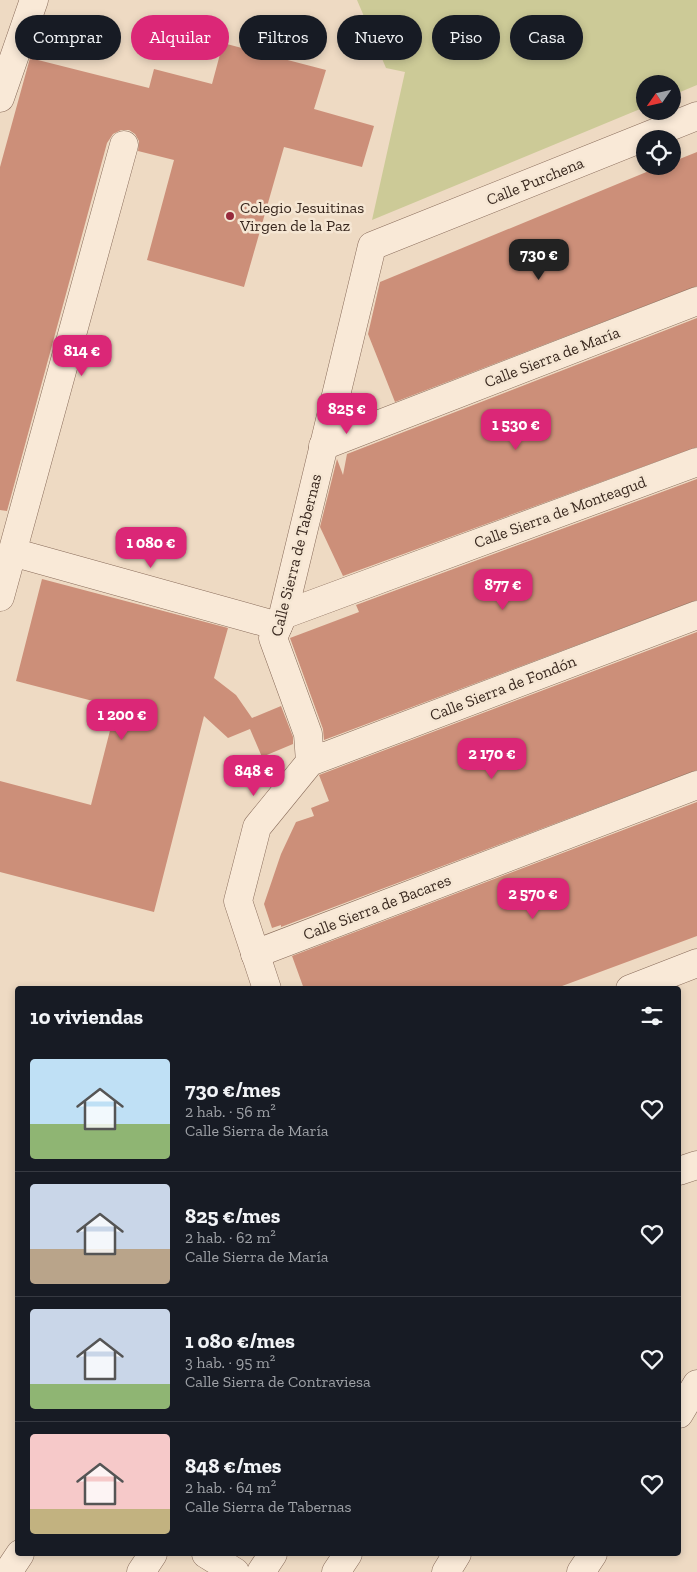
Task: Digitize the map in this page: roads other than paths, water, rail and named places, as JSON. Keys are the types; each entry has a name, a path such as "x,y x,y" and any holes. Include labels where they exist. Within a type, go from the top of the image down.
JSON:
{"street":[{"path":"0,98 34,0"},
{"name":"Calle Purchena","path":"372,246 697,116"},
{"path":"0,597 124,146"},
{"name":"Calle Sierra de Tabernas","path":"310,762 308,734 273,638 281,621 372,246"},
{"name":"Calle Sierra de María","path":"322,446 697,301"},
{"name":"Calle Sierra de Monteagud","path":"281,621 697,462"},
{"path":"12,552 281,621"},
{"name":"Calle Sierra de Fondón","path":"310,762 697,615"},
{"path":"266,986 238,902 257,828 310,762"},
{"name":"Calle Sierra de Bacares","path":"254,954 697,785"},
{"path":"638,986 697,963"},
{"path":"681,1170 697,1165"},
{"path":"681,1411 697,1384"},
{"path":"8,1572 19,1556"},
{"path":"141,1572 151,1556"},
{"path":"209,1556 235,1572"},
{"path":"261,1572 271,1556"},
{"path":"336,1572 347,1556"},
{"path":"446,1572 456,1556"},
{"path":"581,1572 591,1556"}],"place":[{"name":"Colegio Jesuitinas Virgen de la Paz","path":"230,216"}]}
